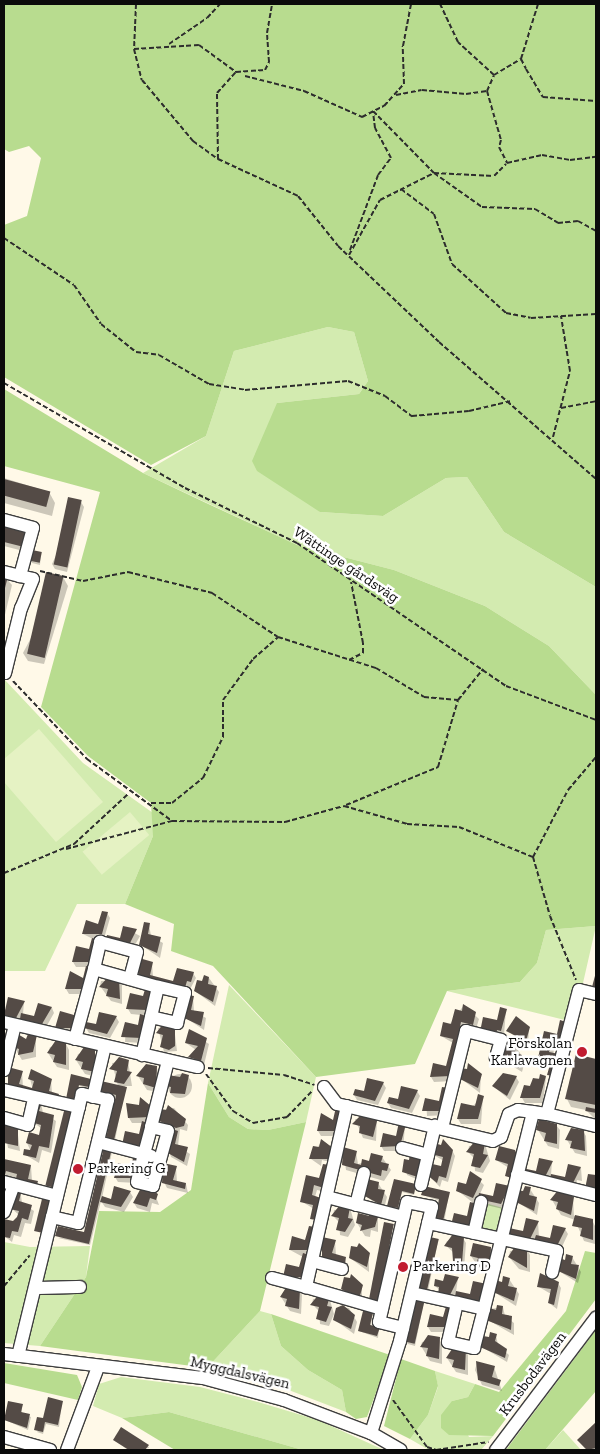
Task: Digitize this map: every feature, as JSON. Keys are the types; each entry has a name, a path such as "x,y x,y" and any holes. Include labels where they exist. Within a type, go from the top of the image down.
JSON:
{"street":[{"path":"4,520 33,528 20,576"},
{"path":"4,572 33,579 21,608 4,673"},
{"path":"75,1039 100,942 137,952 130,979"},
{"path":"94,969 185,994 177,1023 151,1017"},
{"path":"142,1055 158,987"},
{"path":"547,1114 579,990 596,994"},
{"path":"4,1070 10,1023 198,1067"},
{"path":"421,1185 428,1154 438,1127 466,1031 500,1040 496,1058"},
{"path":"93,1097 105,1046"},
{"path":"151,1127 168,1131 153,1186 137,1182 144,1154 168,1061"},
{"path":"324,1087 337,1104 493,1141 501,1137 509,1114 533,1112 596,1126"},
{"path":"4,1090 79,1107"},
{"path":"18,1356 82,1094 108,1100 78,1223 52,1217"},
{"path":"4,1118 28,1125 34,1098"},
{"path":"306,1287 347,1106"},
{"path":"457,1303 448,1342 474,1348 533,1112"},
{"path":"98,1142 161,1158"},
{"path":"402,1148 428,1154"},
{"path":"356,1205 364,1174"},
{"path":"517,1175 596,1195"},
{"path":"4,1212 9,1184 57,1196"},
{"path":"326,1197 403,1217"},
{"path":"371,1433 403,1328 432,1207 407,1202 379,1322 403,1328"},
{"path":"474,1233 481,1202"},
{"path":"428,1223 557,1251 552,1272"},
{"path":"312,1261 342,1269"},
{"path":"272,1278 382,1310"},
{"path":"35,1288 80,1287"},
{"path":"412,1293 484,1309"},
{"name":"Krusbodavägen","path":"496,1450 596,1318"},
{"name":"Myggdalsvägen","path":"4,1354 98,1367 203,1378 284,1400 371,1433 400,1450"},
{"path":"67,1450 98,1367"},
{"path":"4,1437 50,1450"}],"path":[{"path":"136,4 134,49 142,80 156,100 193,141 218,159 298,196 349,255 439,342 511,401 596,479"},
{"path":"168,44 207,18 220,4"},
{"path":"218,159 217,93 236,72 265,70 269,62 266,33 272,4"},
{"path":"396,95 407,70 403,46 411,4"},
{"path":"440,4 458,42 494,75"},
{"path":"507,163 499,147 501,140 487,91 494,75 521,59 538,4"},
{"path":"134,49 168,44 208,47 236,72"},
{"path":"521,59 543,97 596,101"},
{"path":"245,76 304,92 362,117 396,95 422,90 466,94 487,91"},
{"path":"373,111 434,173 482,208 535,209 558,223 578,221 596,231"},
{"path":"349,255 378,174 391,158 375,128 373,111"},
{"path":"349,255 380,200 400,188 434,173 494,176 507,163 542,155 570,160 596,157"},
{"path":"400,188 434,214 452,264 506,313 531,318 596,314"},
{"path":"4,238 74,285 101,324 136,352 160,354 209,384 245,390 348,381 385,396 412,416 469,412 511,401"},
{"path":"552,438 570,371 561,316"},
{"name":"Wättinge gårdsväg","path":"4,383 185,488 297,542 351,582 483,669 528,696 596,720"},
{"path":"561,408 596,401"},
{"path":"33,579 42,569 82,581 128,572 212,593 278,637 376,668 424,697 458,700"},
{"path":"349,660 363,653 363,643 351,582"},
{"path":"152,804 172,803 203,778 223,737 223,700 253,659 278,637"},
{"path":"4,873 60,851 172,821 285,822 344,806 438,767 458,700 483,669"},
{"path":"4,673 86,759 129,793 172,821"},
{"path":"579,990 550,916 533,857 568,790 596,757"},
{"path":"60,851 129,793"},
{"path":"344,806 407,824 459,827 533,857"},
{"path":"198,1067 216,1082 233,1111 253,1123 287,1117 314,1087 324,1087"},
{"path":"198,1067 284,1075 324,1087"},
{"path":"4,1286 35,1249"},
{"path":"387,1384 398,1412 427,1447 457,1448 505,1438"}],"green space":[{"path":"4,4 596,4 596,587 504,532 467,477 446,478 383,516 320,512 257,471 252,461 277,403 359,394 368,381 354,332 328,327 234,351 206,436 151,465 4,377 4,225 27,216 41,158 29,146 9,152 4,149"},
{"path":"328,327 354,332 368,381 359,394 277,403 320,512 383,516 446,478 467,477 504,532 596,587 596,695 549,646 485,606 394,570 297,545 143,473 206,436 234,351"},
{"path":"4,389 143,473 204,502 297,545 394,570 485,606 549,646 596,695 596,926 546,930 537,963 520,982 447,991 415,1064 316,1077 213,966 171,951 174,924 125,904 153,836 151,803 88,756 41,707 100,492 4,466"},
{"path":"4,679 83,763 153,813 153,836 125,904 77,904 45,971 4,971"},
{"path":"39,729 103,802 56,842 4,782 4,759"},
{"path":"130,812 149,835 102,875 83,852"},
{"path":"596,926 583,983 575,991 565,1020 447,991 520,982 537,963 546,930"},
{"path":"229,985 316,1077 306,1122 268,1130 248,1129 229,1117 208,1083"},
{"path":"208,1083 229,1117 248,1129 268,1130 306,1122 260,1311 207,1368 40,1346 86,1277 99,1211 160,1212 191,1190"},
{"path":"485,1203 504,1208 497,1234 478,1229"},
{"path":"4,1242 30,1247 90,1246 86,1277 40,1346 4,1343"},
{"path":"585,1251 596,1253 596,1299 493,1436 449,1435 441,1428 441,1415 452,1401 468,1397 475,1384 499,1392 566,1311"},
{"path":"260,1311 271,1314 281,1346 308,1370 342,1390 346,1412 273,1384 207,1368"},
{"path":"271,1314 390,1355 367,1417 356,1419 346,1412 342,1390 308,1370 281,1346"},
{"path":"596,1330 596,1391 545,1450 506,1450"},
{"path":"401,1359 435,1371 438,1386 428,1415 410,1439 384,1426"},
{"path":"4,1363 77,1375 82,1387 78,1400 4,1383"},
{"path":"435,1371 475,1384 468,1397 452,1401 469,1437 493,1436 481,1450 429,1450 410,1439 428,1415 438,1387"},
{"path":"121,1377 200,1387 258,1402 318,1420 384,1450 303,1450 169,1412 122,1418 93,1406 99,1384"},
{"path":"169,1412 303,1450 175,1450 122,1418"},
{"path":"563,1430 581,1450 545,1450"}],"building":[{"path":"4,479 50,491 46,507 4,496"},
{"path":"68,497 82,500 67,567 54,564"},
{"path":"4,527 27,533 24,547 4,542"},
{"path":"32,550 42,552 40,563 30,561"},
{"path":"46,572 64,576 45,658 27,654"},
{"path":"4,575 8,576 4,592"},
{"path":"102,911 108,912 102,934 82,934 86,920 98,924"},
{"path":"144,922 150,923 148,934 161,937 157,953 139,945"},
{"path":"123,926 137,929 128,947 106,941 107,935 120,938"},
{"path":"92,938 98,940 92,962 72,962 76,946 89,949"},
{"path":"139,958 153,962 150,975 173,981 177,968 194,972 191,982 187,981 184,991 139,979"},
{"path":"86,966 91,967 85,989 65,989 70,971 83,978"},
{"path":"596,972 596,988 592,987"},
{"path":"204,975 209,977 208,984 217,986 213,1002 194,991 197,980 202,981"},
{"path":"109,976 119,979 120,999 106,996 108,989 99,987"},
{"path":"146,986 152,987 146,1010 126,1009 130,993 143,996"},
{"path":"187,995 194,996 191,1010 204,1012 201,1026 182,1017"},
{"path":"8,997 25,1001 16,1018 4,1015"},
{"path":"38,1003 52,1007 42,1024 20,1019 21,1013 34,1016"},
{"path":"77,1004 81,1005 76,1028 55,1028 60,1011 74,1015"},
{"path":"463,1004 476,1012 473,1025 461,1022 450,1076 430,1077 433,1063 446,1066 453,1039 440,1036 443,1022 451,1024 455,1009 462,1011"},
{"path":"500,1007 507,1009 501,1031 497,1030 496,1035 480,1032 483,1017 497,1020"},
{"path":"99,1012 117,1016 107,1034 84,1028 86,1022 96,1024"},
{"path":"140,1014 146,1016 141,1038 121,1037 125,1022 138,1025"},
{"path":"516,1016 530,1027 526,1041 506,1031"},
{"path":"560,1020 566,1022 561,1044 551,1042 549,1052 559,1054 554,1076 547,1075 551,1061 538,1058 544,1031 557,1034"},
{"path":"164,1023 175,1025 175,1046 169,1050 160,1047 163,1035 156,1033"},
{"path":"189,1029 207,1038 201,1061 188,1057 198,1046 185,1043"},
{"path":"16,1033 26,1039 28,1034 37,1035 33,1052 18,1055 19,1049 13,1047"},
{"path":"56,1040 66,1043 66,1065 53,1062 55,1055 47,1053"},
{"path":"504,1043 516,1046 515,1053 522,1055 519,1068 500,1059"},
{"path":"84,1047 95,1050 95,1072 81,1069 83,1062 75,1060"},
{"path":"576,1054 596,1059 596,1105 565,1099"},
{"path":"119,1057 129,1060 127,1071 132,1072 124,1084 114,1082 117,1071 109,1069"},
{"path":"468,1063 482,1074 478,1088 458,1078 461,1068 467,1069"},
{"path":"146,1064 157,1066 156,1088 143,1084 144,1078 136,1076"},
{"path":"8,1067 23,1071 19,1084 32,1088 34,1081 28,1079 31,1069 52,1079 49,1091 59,1094 57,1101 8,1087"},
{"path":"182,1073 189,1075 185,1094 170,1093 171,1087 165,1086 168,1075 180,1077"},
{"path":"503,1073 517,1076 507,1096 492,1086"},
{"path":"71,1074 91,1079 89,1087 79,1085 75,1101 66,1099"},
{"path":"540,1074 546,1076 540,1098 520,1098 524,1085 530,1086 533,1078 539,1079"},
{"path":"367,1078 384,1082 375,1101 353,1095 355,1089 364,1091"},
{"path":"101,1081 127,1087 114,1140 106,1138 116,1095 99,1091"},
{"path":"401,1086 418,1090 409,1109 387,1103 389,1097 398,1099"},
{"path":"442,1087 448,1088 443,1111 422,1111 425,1098 439,1101"},
{"path":"478,1094 484,1096 478,1119 457,1119 461,1103 475,1106"},
{"path":"140,1097 152,1107 150,1117 128,1118 126,1103 139,1105"},
{"path":"37,1101 42,1102 39,1111 54,1115 49,1148 39,1146 36,1158 23,1155 24,1149 30,1150 32,1145 26,1143 29,1132 39,1135 41,1125 31,1122"},
{"path":"168,1105 186,1119 184,1126 176,1128 157,1120 160,1109 166,1110"},
{"path":"65,1107 73,1109 53,1188 45,1186"},
{"path":"336,1107 343,1109 337,1131 317,1131 321,1113 333,1120"},
{"path":"586,1107 596,1109 595,1113 585,1111"},
{"path":"363,1113 378,1117 373,1137 359,1133 360,1126 352,1124"},
{"path":"539,1119 557,1124 557,1144 544,1141 546,1133 536,1130"},
{"path":"142,1121 148,1123 142,1145 122,1145 125,1131 139,1134"},
{"path":"4,1122 18,1126 18,1146 4,1143"},
{"path":"399,1122 406,1124 400,1146 380,1147 383,1133 396,1136"},
{"path":"571,1128 584,1130 585,1151 570,1148 572,1141 565,1140"},
{"path":"172,1129 178,1131 175,1144 188,1147 184,1162 166,1152"},
{"path":"321,1139 333,1148 331,1159 309,1159 313,1146 319,1147"},
{"path":"443,1139 453,1150 446,1178 439,1176 437,1183 426,1174 428,1163 441,1166 443,1157 431,1154 434,1143 441,1145"},
{"path":"475,1141 485,1143 483,1154 488,1155 480,1168 471,1166 474,1154 466,1152"},
{"path":"499,1146 515,1150 517,1155 512,1178 505,1176 508,1164 495,1160"},
{"path":"104,1147 112,1148 89,1244 55,1236 58,1226 84,1232"},
{"path":"343,1147 357,1151 354,1163 361,1165 362,1159 369,1161 371,1153 383,1156 381,1162 389,1164 387,1171 382,1170 381,1176 342,1165"},
{"path":"134,1154 140,1155 134,1178 114,1178 118,1163 131,1167"},
{"path":"410,1154 422,1157 421,1178 402,1172 404,1159 409,1160"},
{"path":"539,1158 553,1161 544,1179 521,1174 522,1168 536,1171"},
{"path":"4,1159 31,1165 28,1179 38,1181 36,1188 15,1183 17,1174 6,1171 4,1178"},
{"path":"163,1163 177,1166 173,1180 186,1183 185,1189 162,1183"},
{"path":"323,1164 329,1165 324,1188 314,1185 312,1195 321,1198 316,1220 310,1219 313,1205 300,1202 306,1175 319,1178"},
{"path":"568,1164 581,1167 572,1185 550,1180 551,1174 565,1177"},
{"path":"470,1171 482,1179 473,1198 456,1191 458,1182 466,1184"},
{"path":"588,1174 596,1175 595,1191 585,1189"},
{"path":"367,1179 379,1182 378,1189 385,1190 381,1205 363,1195"},
{"path":"394,1179 416,1184 414,1194 402,1191 398,1208 387,1206"},
{"path":"496,1183 510,1186 501,1204 478,1199 479,1193 493,1196"},
{"path":"143,1184 158,1194 156,1200 150,1198 147,1207 133,1203"},
{"path":"114,1186 131,1191 121,1207 100,1202 102,1196 111,1199"},
{"path":"424,1186 450,1192 443,1221 435,1219 439,1199 421,1195"},
{"path":"525,1186 531,1187 529,1195 537,1197 534,1211 514,1201 517,1190 523,1191"},
{"path":"15,1188 22,1189 19,1201 32,1205 28,1220 22,1218 18,1232 12,1231 10,1238 4,1237 4,1219 13,1221 17,1217 19,1211 10,1209"},
{"path":"559,1189 574,1197 571,1215 556,1209 558,1202 550,1200"},
{"path":"43,1195 51,1197 42,1233 34,1231"},
{"path":"470,1202 477,1204 472,1225 451,1225 454,1213 467,1216"},
{"path":"340,1205 350,1207 348,1218 353,1219 345,1232 336,1230 339,1218 331,1216"},
{"path":"370,1211 379,1213 375,1227 360,1231 362,1225 356,1223 358,1213 369,1216"},
{"path":"575,1215 593,1219 593,1240 580,1236 582,1228 572,1226"},
{"path":"526,1218 539,1221 530,1239 507,1234 509,1228 523,1231"},
{"path":"384,1222 394,1224 378,1303 369,1302"},
{"path":"553,1225 566,1228 557,1246 534,1241 536,1235 550,1238"},
{"path":"309,1226 315,1227 309,1250 289,1250 292,1236 305,1240"},
{"path":"453,1234 464,1237 462,1263 453,1261 452,1248 444,1246"},
{"path":"322,1237 336,1240 332,1253 346,1257 345,1263 322,1257"},
{"path":"430,1237 439,1239 426,1295 417,1293"},
{"path":"359,1243 370,1253 367,1267 349,1258 351,1246 357,1247"},
{"path":"473,1243 491,1247 490,1269 476,1266 478,1258 470,1256"},
{"path":"516,1245 527,1248 527,1268 508,1257"},
{"path":"303,1253 309,1255 304,1277 283,1277 286,1264 299,1267"},
{"path":"566,1254 573,1256 571,1264 579,1265 576,1279 556,1270 559,1258 565,1260"},
{"path":"540,1273 559,1282 554,1305 548,1303 551,1289 537,1287"},
{"path":"351,1274 363,1285 359,1299 341,1289 344,1277 350,1278"},
{"path":"445,1274 459,1277 449,1297 438,1294 439,1287 434,1286 435,1279 443,1281"},
{"path":"503,1276 510,1278 508,1286 517,1288 514,1301 493,1292 495,1280 502,1282"},
{"path":"473,1281 487,1284 478,1302 455,1297 456,1291 470,1294"},
{"path":"287,1286 300,1289 299,1309 285,1306 287,1299 280,1297"},
{"path":"320,1293 330,1296 327,1306 332,1307 326,1322 316,1319 319,1307 310,1305"},
{"path":"416,1298 425,1300 415,1344 406,1342"},
{"path":"447,1303 453,1304 448,1327 427,1327 430,1314 443,1317"},
{"path":"343,1305 355,1315 351,1329 333,1320 336,1308"},
{"path":"497,1305 503,1306 502,1314 512,1316 511,1330 486,1320 489,1308 496,1310"},
{"path":"364,1307 374,1309 370,1325 380,1327 377,1336 358,1331"},
{"path":"490,1332 497,1334 495,1341 507,1349 505,1358 480,1347 483,1336 489,1337"},
{"path":"428,1335 440,1337 439,1359 426,1356 428,1348 420,1347"},
{"path":"454,1346 466,1348 465,1370 452,1367 454,1360 446,1358"},
{"path":"476,1361 495,1366 492,1377 501,1380 499,1386 478,1380"},
{"path":"48,1397 63,1401 58,1425 45,1422 43,1432 34,1430 37,1417 43,1418"},
{"path":"8,1401 23,1404 21,1412 30,1414 27,1428 4,1420"},
{"path":"596,1422 596,1448 587,1450 577,1440"},
{"path":"121,1427 149,1445 145,1450 129,1450 113,1440"}],"place":[{"name":"Förskolan Karlavagnen","path":"582,1052"},
{"name":"Parkering G","path":"78,1169"},
{"name":"Parkering D","path":"403,1267"}]}
